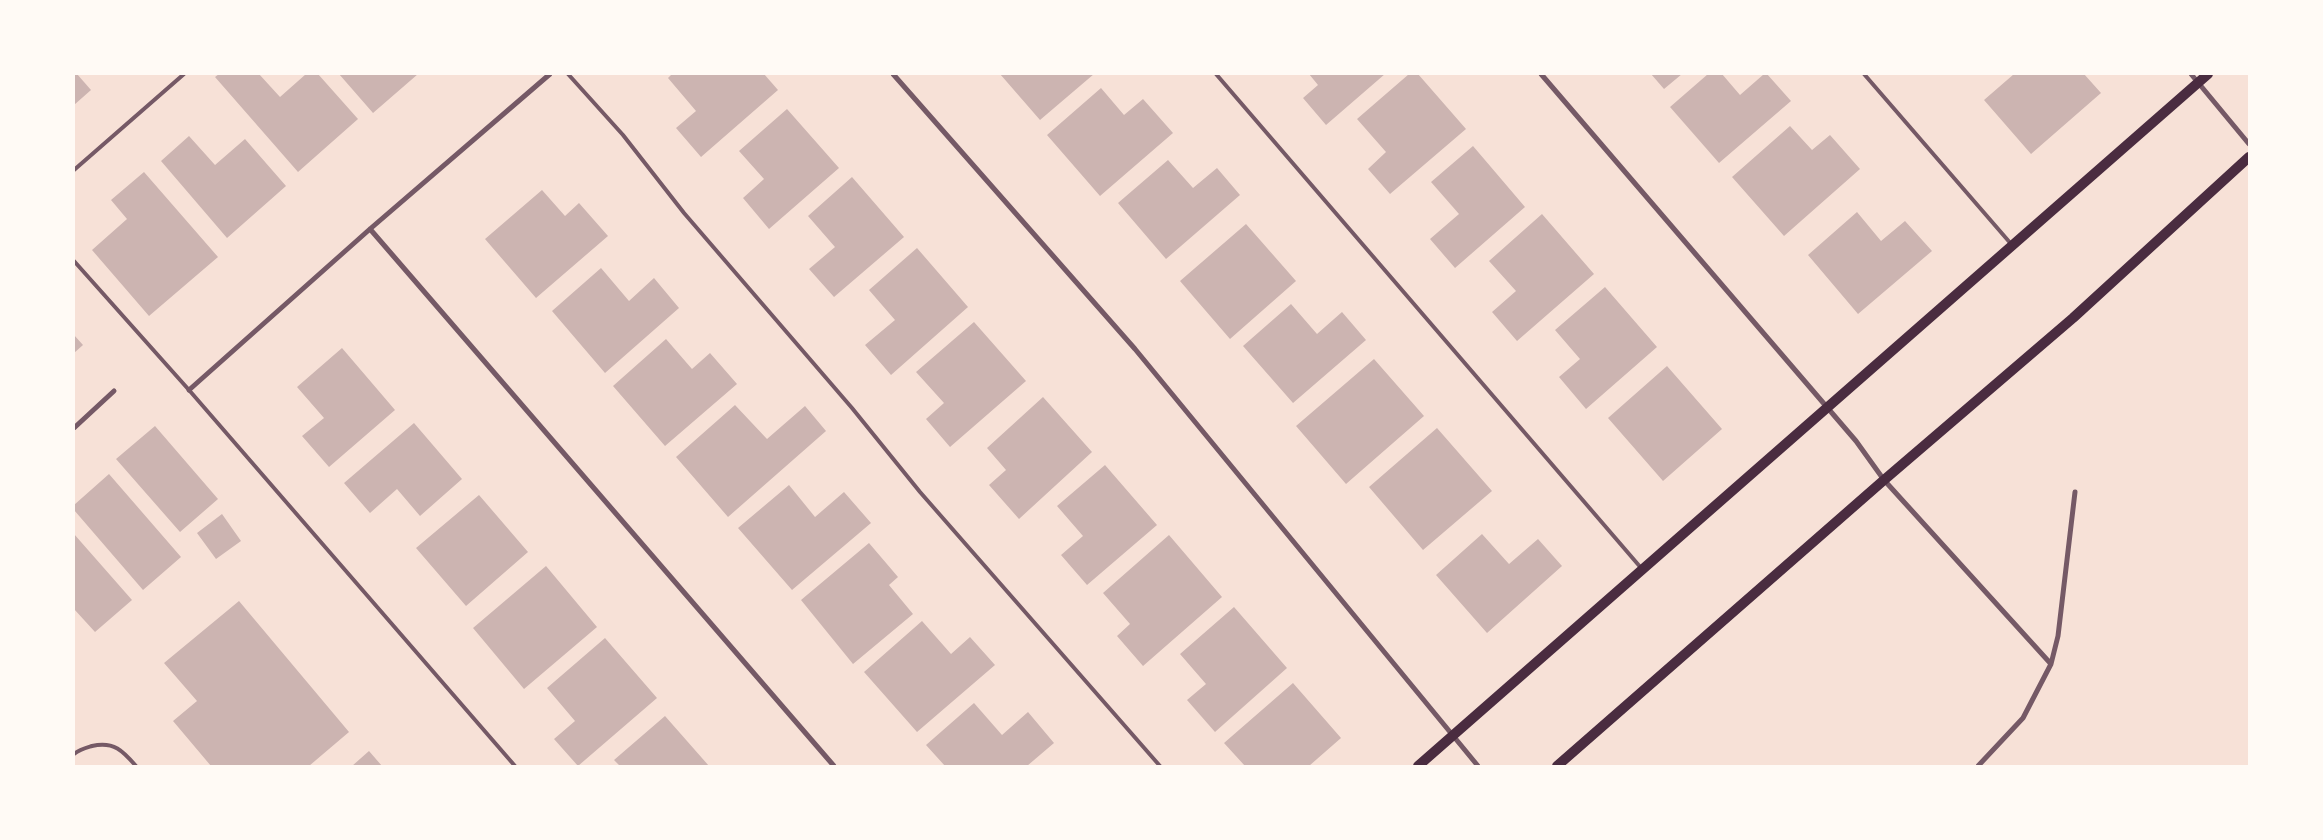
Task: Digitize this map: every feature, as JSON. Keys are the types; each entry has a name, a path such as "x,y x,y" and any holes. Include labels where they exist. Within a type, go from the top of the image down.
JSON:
{"main road":[{"path":"1418,766 2208,74"},
{"path":"1558,766 1884,480 2074,318 2249,157"}],"street":[{"path":"189,390 370,229 550,74"},
{"path":"893,74 1135,349 1478,766"},
{"path":"1541,74 1856,441 1884,480 2051,664"},
{"path":"2191,74 2249,144"},
{"path":"370,229 834,766"},
{"path":"74,428 114,391"},
{"path":"1978,766 2023,718 2051,664 2058,636 2075,492"}],"lane":[{"path":"74,170 184,74"},
{"path":"568,74 623,135 684,214 852,408 920,492 1160,766"},
{"path":"1216,74 1642,569"},
{"path":"1864,74 2012,245"},
{"path":"74,261 189,390 514,766"},
{"path":"74,754 79,749 99,744 111,744 122,750 136,766"}],"building":[{"path":"74,74 77,74 91,90 74,105"},
{"path":"219,74 259,74 280,97 306,74 318,74 358,119 298,172 215,77"},
{"path":"339,74 418,74 373,113"},
{"path":"672,74 764,74 778,90 701,157 676,128 696,111 668,78"},
{"path":"1000,74 1094,74 1040,120"},
{"path":"1309,74 1385,74 1326,125 1303,98 1318,85"},
{"path":"1409,74 1418,74 1466,129 1390,194 1368,169 1386,152 1357,119"},
{"path":"1651,74 1682,74 1664,89"},
{"path":"1708,74 1722,74 1740,95 1764,74 1767,74 1791,101 1719,163 1670,107"},
{"path":"2014,74 2084,74 2101,93 2031,154 1984,100"},
{"path":"1101,88 1124,115 1143,99 1173,133 1100,196 1047,135"},
{"path":"787,109 839,168 769,229 743,198 764,179 739,151"},
{"path":"1790,126 1812,150 1830,135 1860,169 1784,236 1732,177"},
{"path":"189,136 215,165 245,139 286,186 227,238 161,161"},
{"path":"1473,146 1525,207 1455,268 1430,239 1459,214 1431,182"},
{"path":"1168,160 1193,188 1217,168 1240,195 1166,259 1118,203"},
{"path":"144,172 218,257 149,316 92,250 127,219 111,200"},
{"path":"852,177 904,237 834,297 809,269 835,247 808,216"},
{"path":"542,190 565,216 579,203 608,236 536,298 485,239"},
{"path":"1857,212 1881,241 1905,221 1932,251 1858,314 1808,255"},
{"path":"1542,214 1594,274 1517,341 1492,312 1516,291 1489,261"},
{"path":"1246,224 1296,281 1230,339 1180,281"},
{"path":"917,248 968,307 891,375 865,345 895,320 869,290"},
{"path":"601,268 629,301 654,278 679,308 605,373 552,311"},
{"path":"1605,287 1657,347 1586,409 1559,377 1580,359 1555,330"},
{"path":"1291,304 1317,334 1342,312 1366,340 1293,403 1243,346"},
{"path":"974,322 1026,381 950,447 926,419 944,403 916,372"},
{"path":"74,335 83,345 74,353"},
{"path":"666,339 692,369 710,353 737,384 665,446 613,386"},
{"path":"342,348 395,410 329,467 302,436 324,418 297,387"},
{"path":"1374,359 1424,416 1346,484 1296,426"},
{"path":"1667,366 1722,429 1663,481 1608,418"},
{"path":"1043,397 1092,452 1019,519 989,485 1006,470 987,448"},
{"path":"735,405 767,439 805,406 826,431 728,517 676,457"},
{"path":"414,423 462,479 420,516 397,489 370,513 344,483"},
{"path":"155,426 218,499 180,532 116,459"},
{"path":"1437,428 1492,491 1423,550 1369,487"},
{"path":"1105,465 1157,525 1087,585 1061,555 1083,536 1057,506"},
{"path":"109,474 181,557 143,590 74,510 74,505"},
{"path":"789,485 815,517 844,492 871,523 792,590 738,528"},
{"path":"479,495 528,552 466,606 416,548"},
{"path":"222,514 241,541 216,559 197,533"},
{"path":"74,534 132,600 95,632 74,609"},
{"path":"1482,534 1509,564 1538,539 1562,566 1487,633 1436,575"},
{"path":"1169,535 1222,597 1143,666 1117,636 1130,624 1103,593"},
{"path":"869,543 898,577 889,585 913,614 853,664 801,600"},
{"path":"546,566 597,627 524,689 473,628"},
{"path":"239,601 349,732 309,766 211,766 173,721 197,701 164,663"},
{"path":"1234,607 1287,668 1215,732 1187,700 1206,684 1180,654"},
{"path":"922,621 951,654 970,637 995,665 917,732 864,672"},
{"path":"605,638 657,698 578,766 554,739 575,721 547,688"},
{"path":"1293,683 1341,738 1309,766 1245,766 1224,743"},
{"path":"974,703 1002,735 1028,712 1054,743 1027,766 945,766 926,745"},
{"path":"665,716 709,766 620,766 614,760"},
{"path":"369,751 382,766 352,766"}]}
